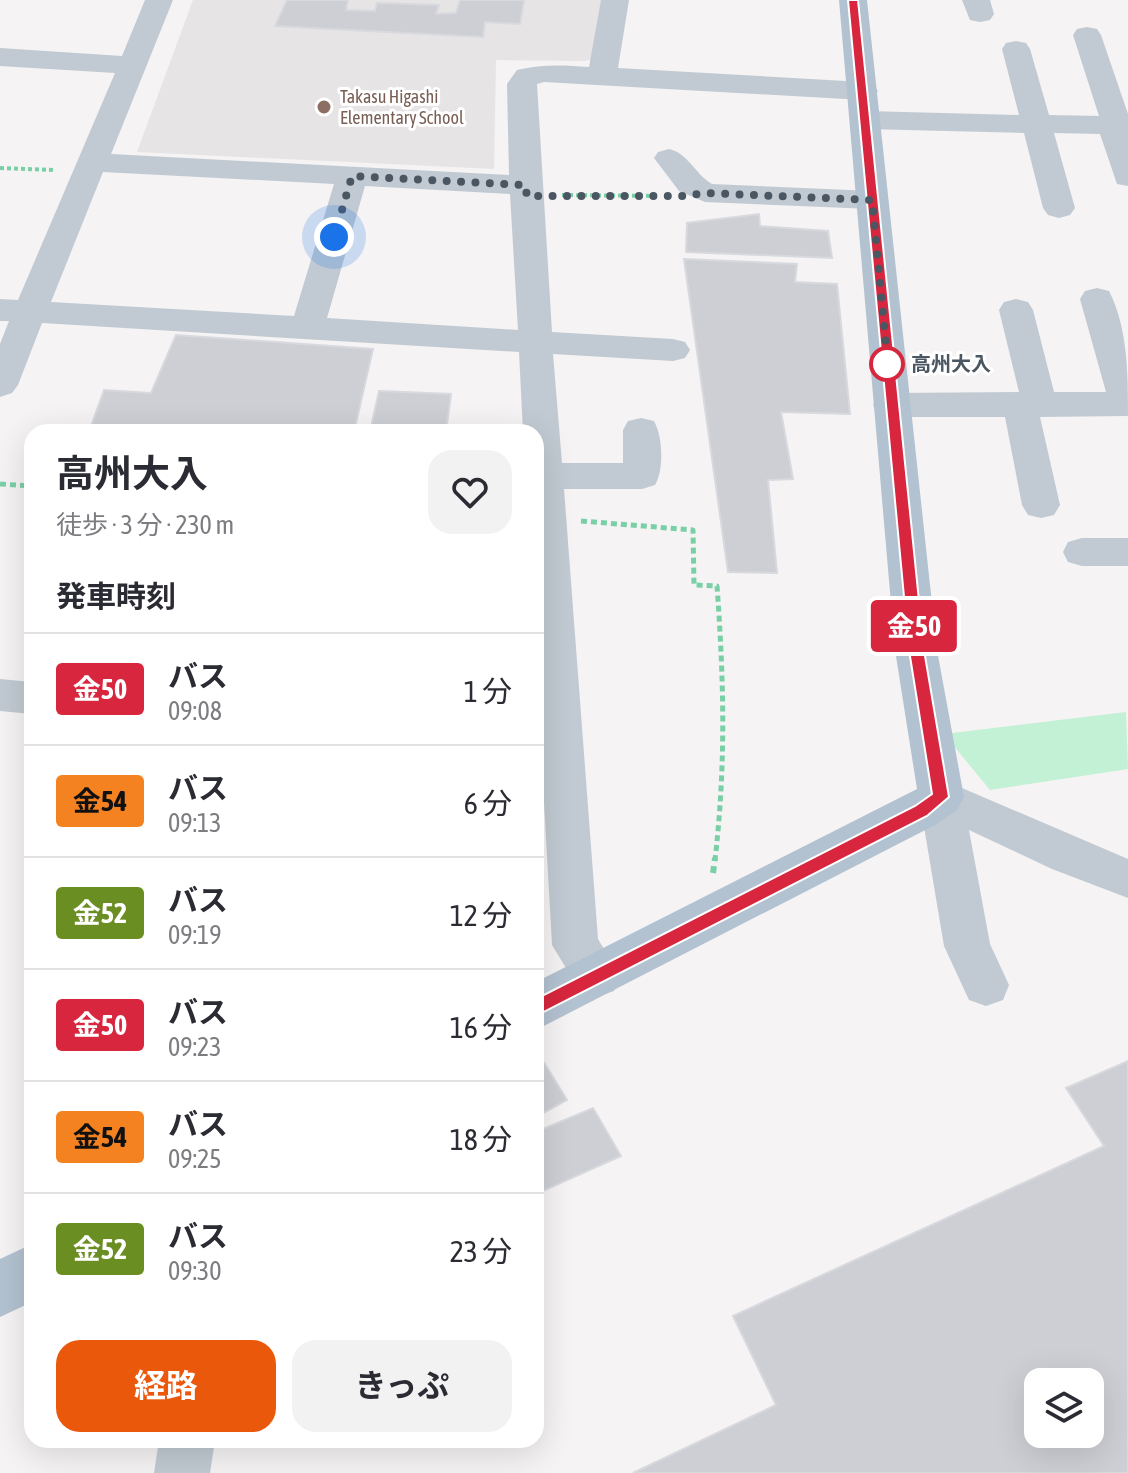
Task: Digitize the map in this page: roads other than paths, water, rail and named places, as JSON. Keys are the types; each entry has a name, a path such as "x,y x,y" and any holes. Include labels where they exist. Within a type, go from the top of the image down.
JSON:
{"main road":[{"path":"544,1003 921,811 941,797 916,650 853,0"},
{"path":"0,1289 24,1276"}],"street":[{"path":"0,385 15,311 80,166 132,65 159,0"},
{"path":"602,76 615,0"},
{"path":"1087,35 1119,126 1128,177"},
{"path":"1016,49 1059,208"},
{"path":"0,57 132,65"},
{"path":"541,424 526,190 522,84 527,76 544,73 602,76 1038,124 1119,126"},
{"path":"669,158 690,184 705,193 872,200"},
{"path":"80,166 352,176 526,190"},
{"path":"307,329 352,176"},
{"path":"891,405 1128,404 1097,299"},
{"path":"1016,310 1041,505"},
{"path":"15,311 673,350"},
{"path":"597,976 575,945 546,636 547,517 544,476 642,476 641,430"},
{"path":"1082,552 1128,552"},
{"path":"0,695 24,697"},
{"path":"941,797 1068,856 1128,879"},
{"path":"941,797 967,946 986,985"},
{"path":"182,1473 186,1448"}],"place":[{"name":"Takasu Higashi Elementary School","path":"324,107"},
{"name":"高州大入","path":"887,364"}]}
